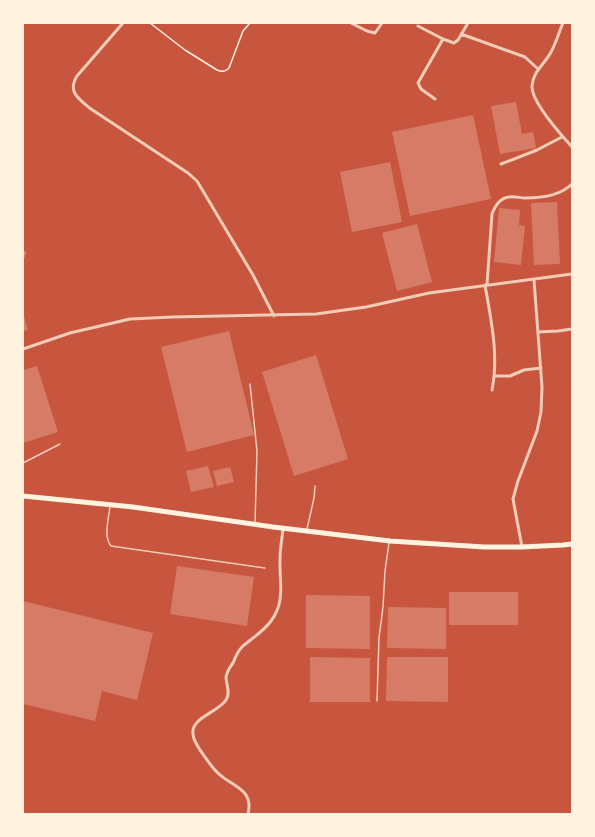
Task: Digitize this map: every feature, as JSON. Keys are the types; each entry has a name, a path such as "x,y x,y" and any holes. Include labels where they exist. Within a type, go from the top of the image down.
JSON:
{"highway":[{"path":"23,496 110,505 283,529 306,530 390,541 470,547 522,547 572,544"}],"street":[{"path":"123,23 77,76 72,84 72,89 76,96 91,109 188,173 197,181 253,275 274,316"},
{"path":"351,23 375,34 382,23"},
{"path":"418,26 454,43 458,40 468,23"},
{"path":"563,23 550,54 538,69 534,77 532,88 537,102 562,137 572,147"},
{"path":"461,34 525,57 538,69"},
{"path":"435,99 421,89 418,83 443,39"},
{"path":"501,164 537,150 562,137"},
{"path":"492,390 495,376 493,340 486,285 492,214 494,207 509,197 536,198 552,195 570,187 572,184"},
{"path":"23,349 70,333 130,319 316,314 366,307 429,293 572,274"},
{"path":"522,547 513,499 518,481 537,431 541,412 541,368 534,280"},
{"path":"538,332 572,329"},
{"path":"495,376 510,376 524,370 541,368"},
{"path":"248,814 248,797 243,790 228,781 210,764 195,741 193,736 193,728 201,718 225,702 228,694 226,678 227,673 235,658 241,648 262,632 277,612 281,602 280,559 283,529"}],"lane":[{"path":"250,384 258,451 255,525"},
{"path":"23,463 60,444"},
{"path":"306,530 314,498 315,486"},
{"path":"110,505 107,536 108,543 111,546 265,568"},
{"path":"377,701 379,638 383,607 385,571 390,541"}],"path":[{"path":"150,23 185,50 222,72 229,68 243,31 250,23"}],"building":[{"path":"516,102 522,134 533,132 536,148 500,154 491,106"},
{"path":"473,115 491,199 410,216 392,132"},
{"path":"390,162 402,222 352,232 340,172"},
{"path":"557,202 560,264 534,265 531,203"},
{"path":"499,208 520,210 519,225 525,226 521,265 494,262"},
{"path":"417,224 432,282 397,291 382,233"},
{"path":"23,250 27,252 23,261"},
{"path":"23,313 28,330 23,331"},
{"path":"229,331 254,435 187,452 161,347"},
{"path":"316,355 348,459 294,476 262,372"},
{"path":"37,366 58,432 23,443 23,370"},
{"path":"208,466 214,487 191,492 186,471"},
{"path":"230,467 234,482 217,486 213,471"},
{"path":"177,566 254,577 247,626 170,614"},
{"path":"449,592 518,592 518,625 449,625"},
{"path":"306,595 370,596 370,649 306,648"},
{"path":"23,601 153,633 137,700 102,691 95,721 23,704"},
{"path":"388,607 446,608 446,649 387,648"},
{"path":"310,657 370,658 370,702 310,702"},
{"path":"387,657 448,657 448,702 386,701"}]}
